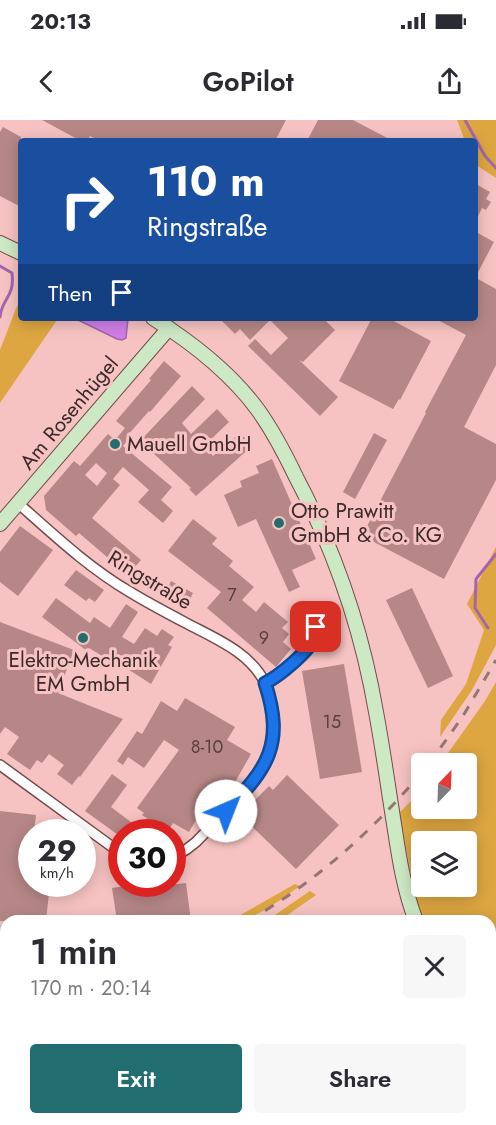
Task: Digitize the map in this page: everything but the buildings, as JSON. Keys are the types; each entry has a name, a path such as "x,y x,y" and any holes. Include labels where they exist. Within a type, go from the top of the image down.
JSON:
{"main road":[{"path":"0,243 18,251"},
{"path":"158,321 207,356 257,409 281,447 323,532 352,608 365,658 376,711 398,850 414,915"},
{"name":"Am Rosenhügel","path":"0,524 169,328"}],"street":[{"name":"Ringstraße","path":"19,504 74,553 116,583 243,656 265,683 272,705 274,722 269,755 249,787 186,850"},
{"path":"265,683 281,674 310,645 315,637 316,627"},
{"path":"0,765 108,844"}],"shaded area":[{"path":"457,120 496,120 496,178 478,166 478,138 464,138"},
{"path":"17,306 18,321 56,321 0,403 0,350"},
{"path":"80,321 128,321 126,338 117,339"},
{"path":"496,547 496,645 472,690 440,737 441,720 466,684 484,630 467,604"},
{"path":"496,682 496,915 421,915 416,897 477,897 477,831 411,831 411,873 399,813 411,801 411,819 477,819 477,753 448,753"},
{"path":"295,884 300,886 258,914 241,915"},
{"path":"310,891 316,895 288,915 275,915"}],"waterway":[{"path":"465,120 475,138"},
{"path":"478,143 496,168"},
{"path":"0,266 12,273 12,288 3,305 0,317"},
{"path":"488,628 475,608 476,579 496,554"}],"railway":[{"path":"437,753 463,716 496,660"},
{"path":"258,915 319,873 363,835 411,785"}],"place":[{"name":"Mauell GmbH","path":"115,444"},
{"name":"Otto Prawitt GmbH & Co. KG","path":"279,523"},
{"name":"Elektro-Mechanik EM GmbH","path":"83,638"}],"route":[{"path":"226,811 256,778 269,755 274,722 272,705 265,683 281,674 310,645 315,637 316,627"}]}
